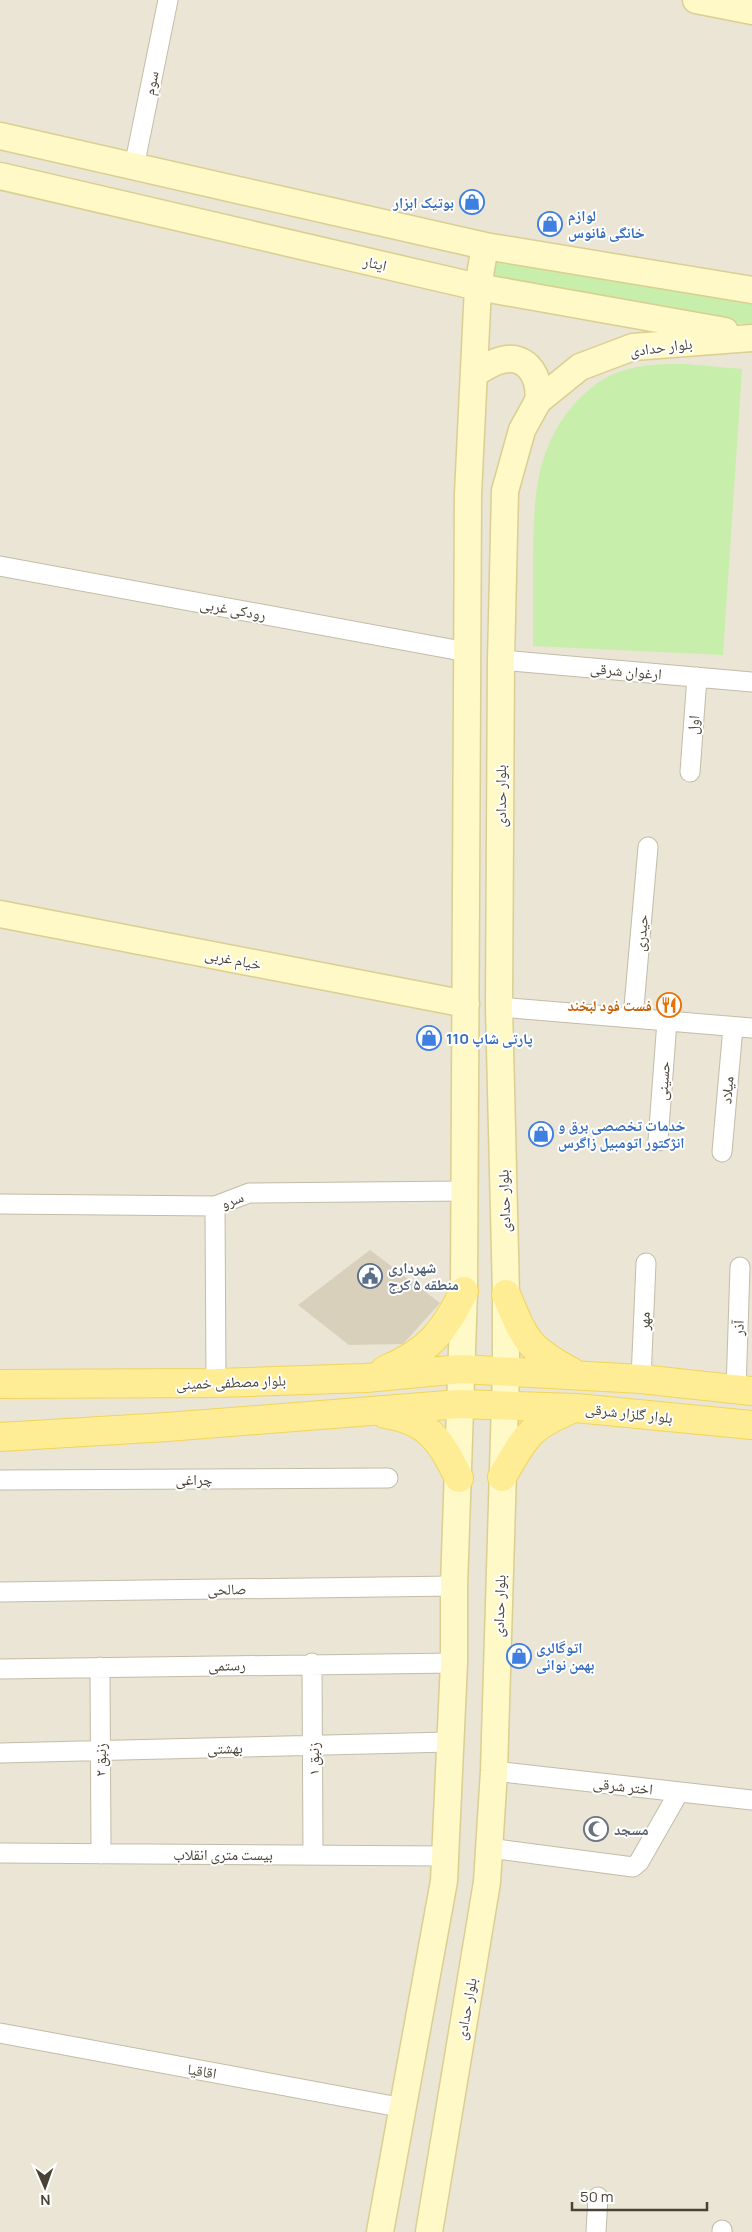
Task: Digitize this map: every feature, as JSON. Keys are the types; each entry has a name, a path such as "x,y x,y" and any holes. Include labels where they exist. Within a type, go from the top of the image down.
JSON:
{"main road":[{"path":"696,0 752,11"},
{"path":"0,136 485,246 752,290"},
{"name":"ایثار","path":"0,176 478,287 752,337"},
{"path":"380,2232 444,1881 454,1663 454,1586 464,1291 468,494 478,287 485,246"},
{"name":"بلوار حدادی","path":"429,2232 488,1882 494,1772 506,1370 499,1007 504,491 522,430 538,401 580,367 633,348 752,337"},
{"path":"474,374 502,360 516,360 528,366 536,375 540,388 538,401"},
{"name":"خیام غربی","path":"0,914 466,1004"},
{"path":"366,1378 405,1362 423,1351 451,1319 464,1291"},
{"path":"506,1294 522,1333 536,1350 576,1374"},
{"name":"بلوار مصطفی خمینی","path":"6,1386 216,1383 366,1378 461,1368 506,1370"},
{"path":"506,1370 641,1379 744,1390"},
{"path":"6,1433 167,1427 460,1404"},
{"name":"بلوار گلزار شرقی","path":"460,1404 576,1408 752,1425"},
{"path":"502,1477 531,1430 546,1420 576,1408"},
{"path":"366,1410 400,1416 426,1428 444,1448 459,1478"}],"street":[{"name":"سوم","path":"134,167 168,0"},
{"name":"رودکی غربی","path":"0,566 467,652"},
{"name":"ارغوان شرقی","path":"501,660 752,682"},
{"name":"اول","path":"690,772 697,677"},
{"name":"حیدری","path":"634,1018 648,848"},
{"path":"499,1007 752,1028"},
{"name":"حسینی","path":"658,1141 667,1021"},
{"name":"میلاد","path":"722,1152 733,1027"},
{"name":"سرو","path":"0,1204 215,1206 249,1193 465,1191"},
{"path":"215,1206 216,1383"},
{"name":"مهر","path":"641,1379 646,1263"},
{"name":"آذر","path":"740,1267 744,1390"},
{"name":"چراغی","path":"0,1480 388,1478"},
{"name":"صالحی","path":"0,1592 454,1586"},
{"name":"رستمی","path":"0,1669 312,1663 454,1663"},
{"name":"زنبق ۱","path":"312,1663 314,1747 313,1855"},
{"name":"زنبق ۲","path":"100,1667 101,1854"},
{"name":"بهشتی","path":"0,1753 314,1747 450,1742"},
{"name":"اختر شرقی","path":"494,1772 752,1800"},
{"path":"490,1848 633,1867 639,1862 679,1792"},
{"name":"بیست متری انقلاب","path":"0,1853 445,1856"},
{"name":"اقاقیا","path":"0,2033 404,2108"},
{"path":"596,2232 598,2197"}],"shaded area":[{"path":"0,0 752,0 752,2232 0,2232"}],"green space":[{"path":"494,260 752,300 752,325 488,283"},
{"path":"685,364 742,369 723,655 533,646 534,518 539,477 544,457 552,438 563,419 577,401 589,389 609,376 640,366"}],"building":[{"name":"شهرداری منطقه ۵ کرج","path":"370,1250 440,1303 403,1344 349,1345 298,1305"}],"place":[{"name":"بوتیک ابزار","path":"472,202"},
{"name":"لوازم خانگی فانوس","path":"550,224"},
{"name":"فست فود لبخند","path":"669,1005"},
{"name":"پارتی شاپ 110","path":"429,1038"},
{"name":"خدمات تخصصی برق و انژکتور اتومبیل زاگرس","path":"541,1134"},
{"name":"شهرداری منطقه ۵ کرج","path":"370,1276"},
{"name":"اتوگالری بهمن نوائی","path":"519,1656"},
{"name":"مسجد","path":"596,1829"}]}
